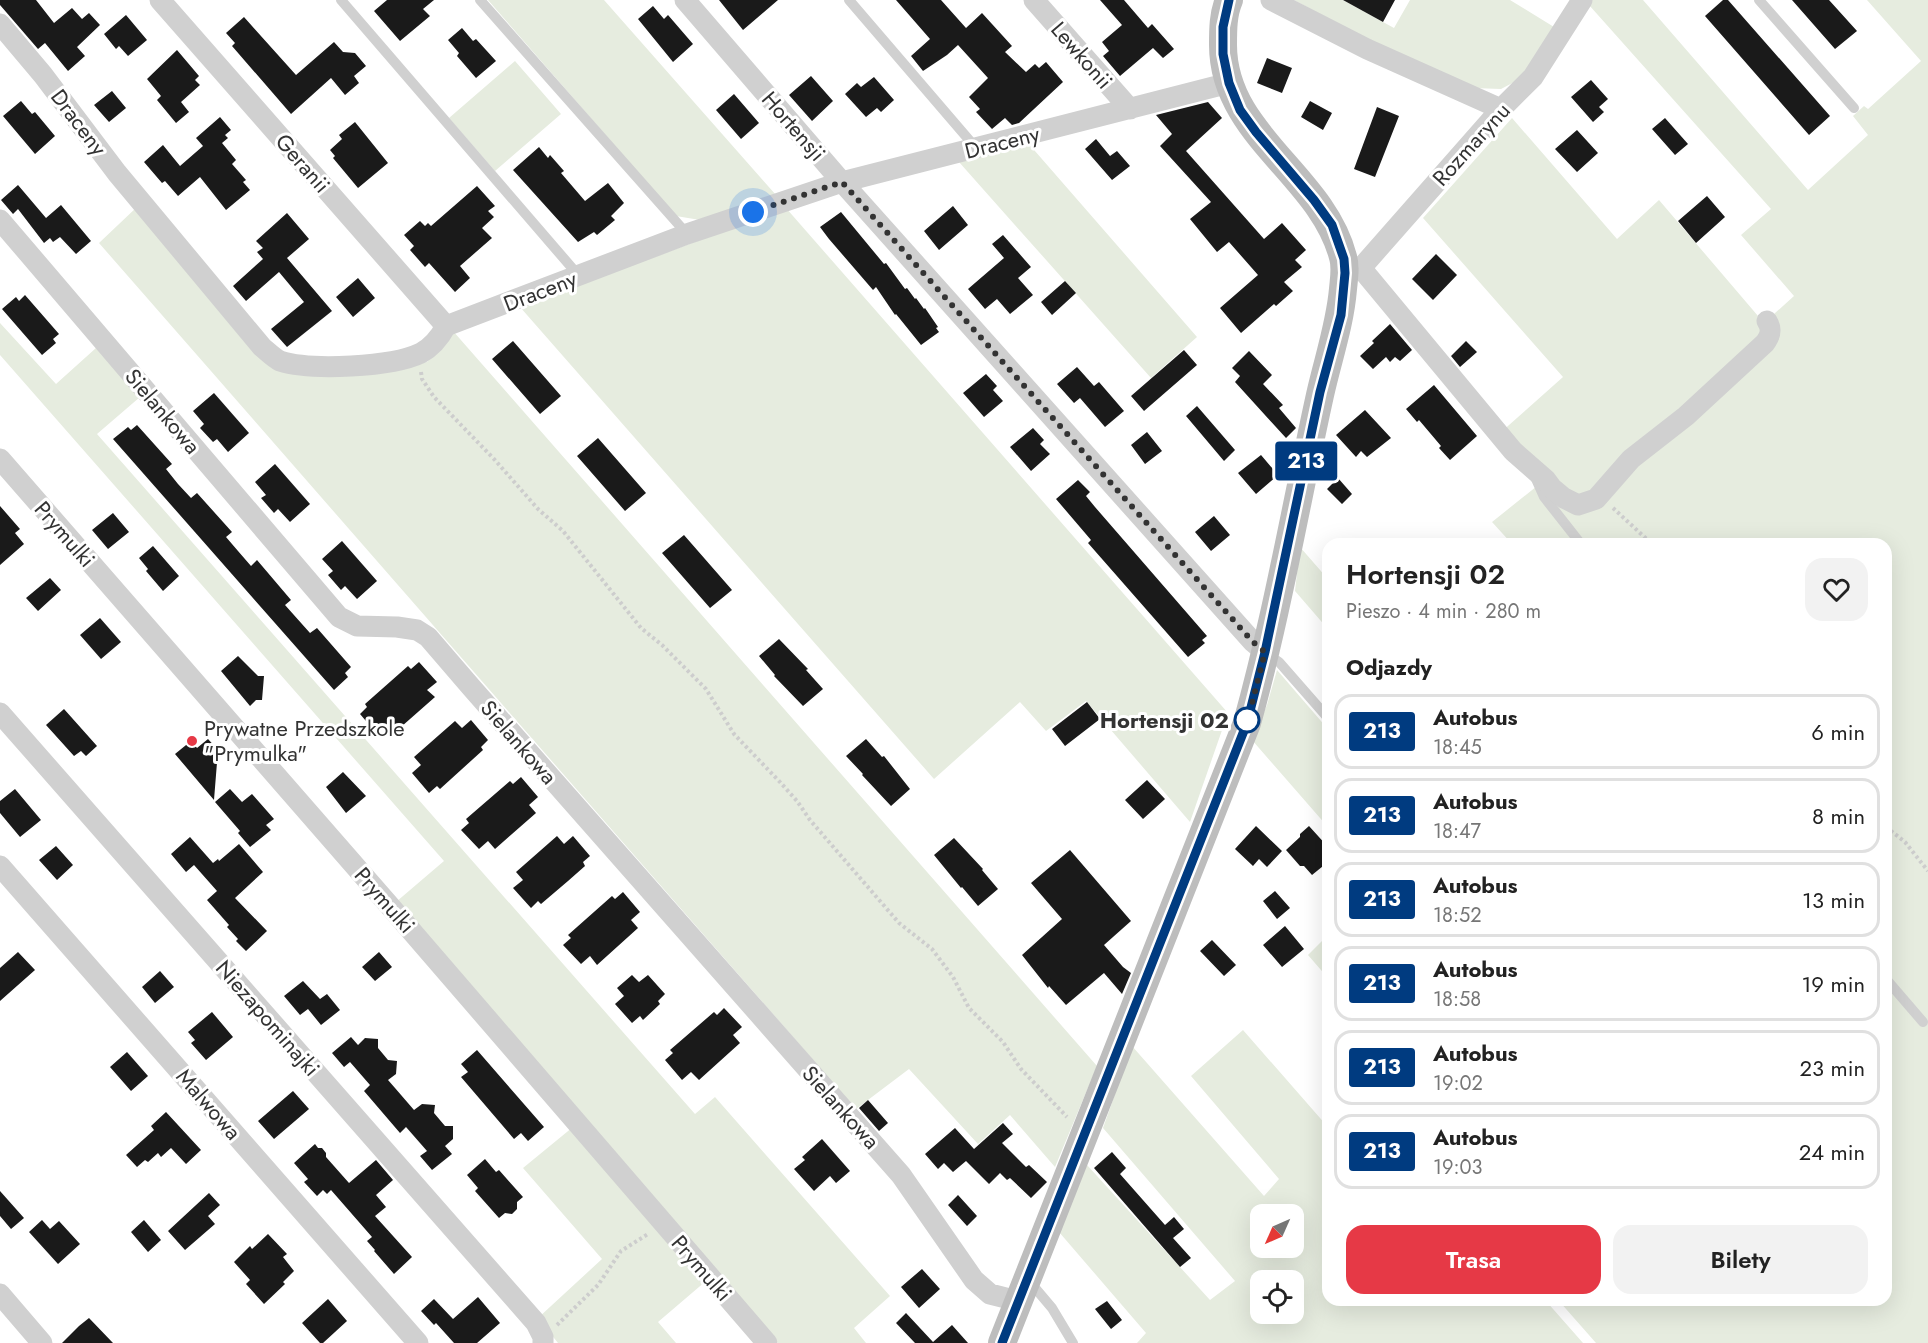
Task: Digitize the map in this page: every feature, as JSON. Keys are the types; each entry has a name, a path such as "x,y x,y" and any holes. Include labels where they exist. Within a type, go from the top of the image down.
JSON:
{"street":[{"name":"Geranii","path":"160,0 446,326"},
{"name":"Hortensji","path":"685,0 842,182 1253,642 1265,652"},
{"name":"Lewkonii","path":"1034,0 1130,109"},
{"path":"1229,0 1223,27 1223,54 1229,83 1240,110 1332,225 1344,259 1353,270 1513,451 1564,498 1578,505 1596,499 1631,459 1686,416 1765,343 1770,337 1770,326 1767,321"},
{"path":"1271,0 1368,49 1501,109"},
{"name":"Rozmarynu","path":"1353,270 1533,77 1582,0"},
{"name":"Draceny","path":"0,24 44,75 117,173 262,347 278,360 302,366 341,366 408,358 422,352 441,335 446,326 687,234 842,182 1229,83"},
{"name":"Sielankowa","path":"0,219 339,617 357,626 408,628 417,630 428,637 901,1175 974,1280 990,1294 1023,1290"},
{"path":"1002,1343 1247,723 1265,652 1320,392 1353,270"},
{"name":"Prymulki","path":"0,459 767,1343"},
{"name":"Niezapominajki","path":"0,713 540,1334"},
{"name":"Malwowa","path":"0,866 418,1343"},
{"path":"0,1294 42,1343"}],"lane":[{"path":"341,0 579,276"},
{"path":"480,0 687,234"},
{"path":"849,0 976,148"},
{"path":"1759,0 1854,108"},
{"path":"1531,467 1544,497 1576,538"},
{"path":"1265,652 1279,662 1322,711"},
{"path":"1892,986 1923,1022"},
{"path":"1023,1290 1052,1308 1073,1343"}],"path":[{"path":"422,352 422,380 434,397 538,509 563,531 641,628 662,645 706,689 734,734 797,801 810,820 899,923 932,949 957,984 969,1008 1003,1042 1021,1069 1070,1120"},
{"path":"1596,499 1617,510 1646,538"},
{"path":"1892,832 1905,842 1928,871"},
{"path":"540,1334 560,1323 598,1285 621,1251 664,1223"}],"shaded area":[{"path":"488,0 604,0 776,195 700,220 676,216"},
{"path":"1294,0 1343,0 1394,28 1410,0 1510,0 1554,27 1522,78 1501,89 1473,88 1383,48"},
{"path":"1592,0 1643,0 1808,190 1868,135 1853,116 1864,106 1868,109 1921,61 1867,0 1928,0 1928,1343 1596,1343 1563,1306 1892,1306 1892,538 1507,538 1492,522 1542,482 1500,433 1563,377 1423,218 1512,118 1617,239 1659,200 1764,323 1794,296 1741,235 1771,209 1589,5"},
{"path":"515,61 561,114 495,171 449,118"},
{"path":"1028,143 1197,337 1151,378 959,162"},
{"path":"138,206 270,366 387,368 427,362 453,331 1097,1066 1055,1167 1010,1115 978,1144 909,1069 856,1109 99,243"},
{"path":"786,208 1228,713 1190,822 1086,701 1046,731 1020,702 934,779 520,307"},
{"path":"0,323 56,384 96,348 140,397 97,434 695,1114 715,1097 890,1296 854,1328 866,1343 778,1343 396,902 444,861 0,355"},
{"path":"1300,547 1322,572 1322,622 1295,591"},
{"path":"1277,670 1322,722 1322,820 1252,740 1267,705"},
{"path":"1322,941 1322,971 1308,955"},
{"path":"1243,1030 1322,1120 1322,1306 1550,1306 1583,1343 1137,1343 1146,1333 1059,1232 1087,1165 1210,1300 1235,1281 1103,1128 1132,1046 1264,1196 1279,1179 1191,1076"},
{"path":"573,1127 706,1281 658,1322 676,1343 558,1343 538,1318 602,1259 523,1168"}],"building":[{"path":"0,0 36,0 54,23 72,8 82,19 89,13 100,25 77,47 85,56 68,71 45,43 38,49 0,5"},
{"path":"387,0 434,0 423,9 430,16 400,41 374,11"},
{"path":"719,0 778,0 743,30"},
{"path":"896,0 941,0 966,28 982,13 1012,46 1005,52 1026,72 1035,64 1039,68 1046,62 1063,82 1019,123 1012,125 1005,118 992,129 976,112 980,109 969,97 988,78 958,45 923,71 911,56 930,39"},
{"path":"1100,0 1124,0 1148,28 1152,24 1174,49 1163,58 1153,48 1120,76 1103,56 1109,51 1102,42 1122,25"},
{"path":"1343,0 1395,0 1383,22"},
{"path":"1723,0 1728,0 1830,116 1809,135 1705,16"},
{"path":"1792,0 1829,0 1857,31 1835,49"},
{"path":"653,6 664,19 668,15 693,44 673,62 638,19"},
{"path":"126,15 147,40 128,56 119,46 116,49 104,34"},
{"path":"244,17 296,75 334,42 343,52 355,53 366,66 354,76 359,83 345,95 331,78 291,114 232,46 235,43 226,33"},
{"path":"462,28 473,41 476,39 496,61 476,78 457,56 459,53 448,40"},
{"path":"177,50 199,76 195,80 200,85 181,102 189,112 176,123 157,100 161,96 147,79"},
{"path":"1267,58 1292,68 1282,93 1257,83"},
{"path":"811,76 833,101 812,121 789,95"},
{"path":"874,77 894,100 881,112 877,108 866,117 845,94 857,83 861,87"},
{"path":"1591,80 1608,99 1599,107 1604,112 1593,122 1571,97"},
{"path":"112,91 126,108 109,122 94,105"},
{"path":"734,94 759,123 741,139 716,110"},
{"path":"21,101 32,114 35,112 55,136 35,154 3,116"},
{"path":"1310,101 1332,113 1323,130 1301,117"},
{"path":"1208,102 1222,118 1186,151 1264,239 1282,223 1306,250 1295,260 1302,267 1284,282 1293,291 1276,306 1274,304 1241,333 1220,308 1258,275 1229,242 1217,252 1190,219 1211,202 1160,146 1172,134 1156,115"},
{"path":"1377,107 1399,116 1375,177 1354,169"},
{"path":"220,117 231,130 225,135 228,138 222,143 236,160 232,164 246,180 243,182 250,190 226,210 200,177 178,196 165,181 162,183 144,162 163,145 180,166 203,146 196,138"},
{"path":"1665,118 1688,144 1675,155 1652,129"},
{"path":"355,122 388,163 358,188 333,158 335,156 330,150 342,139 339,135"},
{"path":"1577,130 1598,153 1577,172 1555,149"},
{"path":"1096,139 1110,156 1117,151 1130,166 1112,180 1085,149"},
{"path":"539,147 548,158 550,155 564,171 561,173 585,201 608,183 624,203 611,216 615,220 597,235 594,232 578,242 513,170"},
{"path":"18,185 46,218 61,205 91,241 76,254 60,237 53,242 50,238 44,243 18,209 13,214 1,200"},
{"path":"477,186 495,206 488,211 494,217 482,228 492,238 460,266 470,278 455,292 429,263 425,267 410,250 414,246 404,235 420,221 425,226 428,223 431,226"},
{"path":"1707,196 1725,217 1696,243 1678,221"},
{"path":"953,206 968,225 939,250 924,231"},
{"path":"841,212 884,264 886,263 905,289 907,288 925,308 938,327 936,328 939,332 921,345 895,315 876,287 873,290 820,227"},
{"path":"287,213 309,239 287,258 332,311 287,347 271,329 304,302 279,272 246,301 233,286 263,259 257,252 263,248 256,241"},
{"path":"1003,235 1031,267 1018,278 1033,295 1010,314 997,299 985,309 968,289 1004,258 992,244"},
{"path":"1436,254 1457,275 1433,300 1412,279"},
{"path":"358,278 375,298 353,317 336,297"},
{"path":"1065,281 1076,293 1052,315 1041,302"},
{"path":"25,295 59,334 53,339 56,343 42,355 2,309 16,297 19,301"},
{"path":"1390,324 1412,350 1400,361 1395,357 1390,362 1386,357 1373,369 1360,356"},
{"path":"513,341 561,396 540,414 492,359"},
{"path":"1466,341 1477,352 1460,367 1451,356"},
{"path":"1184,350 1197,365 1144,411 1131,396"},
{"path":"1249,351 1272,375 1263,384 1283,405 1279,408 1296,428 1286,438 1235,382 1240,376 1232,368"},
{"path":"1077,367 1094,386 1099,382 1124,411 1105,427 1080,398 1074,403 1057,384"},
{"path":"986,374 997,386 993,390 1003,401 984,417 963,393"},
{"path":"1434,385 1477,436 1450,460 1419,420 1417,422 1406,409"},
{"path":"214,393 249,433 228,452 217,439 213,442 200,428 204,424 193,411"},
{"path":"1197,406 1235,450 1224,461 1186,416"},
{"path":"1365,410 1391,438 1367,457 1361,451 1356,457 1336,435"},
{"path":"137,425 172,464 166,469 178,484 191,498 197,493 232,532 226,537 251,566 257,560 291,600 285,605 310,633 317,628 351,667 345,673 348,677 334,690 113,439 128,427 131,430"},
{"path":"1033,428 1044,440 1040,444 1050,454 1031,471 1010,447"},
{"path":"1147,432 1162,451 1145,464 1131,445"},
{"path":"598,438 646,493 625,511 577,456"},
{"path":"1261,455 1278,475 1256,494 1238,473"},
{"path":"275,464 310,504 290,522 278,509 274,513 261,498 266,495 255,482"},
{"path":"1338,478 1352,494 1342,504 1327,489"},
{"path":"1078,480 1090,492 1086,496 1095,507 1207,636 1202,640 1205,643 1188,657 1088,543 1091,540 1056,499"},
{"path":"0,506 20,529 15,533 24,544 0,565"},
{"path":"113,513 129,532 108,549 92,530"},
{"path":"1214,516 1230,535 1211,551 1195,532"},
{"path":"684,535 732,590 710,608 662,553"},
{"path":"342,541 377,581 357,599 345,586 341,590 328,575 333,571 322,559"},
{"path":"153,546 179,576 163,591 146,571 148,569 139,558"},
{"path":"50,578 61,590 38,611 26,598"},
{"path":"100,618 121,642 101,659 80,635"},
{"path":"779,639 808,669 806,670 823,689 803,706 774,676 759,656"},
{"path":"238,656 258,676 264,676 262,700 256,700 250,706 221,671"},
{"path":"419,662 437,682 427,690 435,697 393,734 386,726 377,734 360,714 367,707 365,704 408,666 411,669"},
{"path":"1087,702 1100,719 1065,746 1052,729"},
{"path":"64,709 97,746 86,756 81,751 74,756 46,725"},
{"path":"471,720 488,740 481,747 483,750 440,789 437,786 429,793 412,773 421,765 414,757 455,721 462,728"},
{"path":"208,739 218,750 214,800 175,754 191,741 197,748"},
{"path":"866,739 882,757 884,756 910,789 891,806 846,756"},
{"path":"343,772 366,796 346,813 326,787"},
{"path":"521,777 538,797 529,805 536,813 495,849 488,841 479,849 461,830 469,823 466,819 510,781 513,784"},
{"path":"1147,780 1165,799 1143,819 1125,800"},
{"path":"15,789 41,820 20,837 0,813 0,801"},
{"path":"230,789 242,802 252,794 274,819 266,825 271,830 250,847 238,833 240,831 215,802"},
{"path":"1256,826 1282,851 1267,867 1259,859 1253,866 1235,849"},
{"path":"1309,826 1322,840 1322,867 1312,875 1304,866 1300,866 1286,850 1300,837 1300,834"},
{"path":"557,836 564,844 573,836 590,856 583,862 585,866 568,881 541,904 538,901 531,908 513,888 523,880 516,872"},
{"path":"190,837 213,863 218,859 219,861 239,844 263,872 235,898 267,931 246,951 236,941 238,939 227,927 229,925 207,900 217,891 194,865 186,872 171,854"},
{"path":"954,838 998,889 978,906 934,855"},
{"path":"56,846 73,865 57,880 39,860"},
{"path":"1070,850 1131,921 1104,945 1131,973 1122,994 1104,973 1066,1005 1049,986 1048,988 1022,955 1062,919 1031,883"},
{"path":"1275,891 1290,908 1277,919 1263,901"},
{"path":"623,892 640,912 631,920 638,928 597,965 590,956 581,964 563,945 571,938 568,935 612,896 615,899"},
{"path":"1285,926 1304,949 1282,967 1263,945"},
{"path":"1212,940 1236,965 1224,976 1200,951"},
{"path":"18,952 35,970 0,1001 0,968"},
{"path":"379,952 392,967 375,981 362,967"},
{"path":"160,971 174,987 155,1003 142,987"},
{"path":"632,975 639,982 648,975 665,994 658,1001 660,1004 643,1020 640,1016 632,1023 615,1004 624,996 617,988"},
{"path":"303,981 320,999 327,994 340,1010 321,1025 308,1009 300,1015 284,996"},
{"path":"724,1008 742,1027 733,1035 740,1043 699,1080 691,1072 682,1080 665,1060 673,1053 670,1050 714,1012 717,1015"},
{"path":"212,1012 233,1037 206,1060 191,1043 195,1040 188,1032"},
{"path":"351,1037 358,1045 365,1038 378,1039 378,1048 388,1060 397,1061 396,1074 388,1080 414,1110 422,1104 435,1105 434,1113 445,1126 453,1126 453,1139 445,1146 452,1154 432,1170 420,1156 427,1151 406,1127 400,1133 364,1091 370,1085 350,1062 344,1067 332,1053"},
{"path":"477,1050 544,1127 528,1141 521,1133 514,1139 461,1077 468,1072 461,1064"},
{"path":"127,1052 148,1076 131,1091 110,1067"},
{"path":"293,1091 309,1109 274,1139 258,1121"},
{"path":"868,1100 888,1123 879,1131 859,1108"},
{"path":"166,1112 201,1150 186,1164 171,1148 161,1157 158,1153 148,1162 145,1160 137,1167 126,1155 154,1130 151,1126"},
{"path":"1003,1123 1013,1134 1002,1143 1026,1167 1029,1165 1047,1182 1031,1198 1010,1178 1007,1180 1000,1173 989,1184 966,1161 953,1172 944,1163 938,1169 925,1154 955,1128 974,1149"},
{"path":"822,1139 850,1171 836,1183 830,1176 814,1191 794,1169 805,1160 802,1157"},
{"path":"315,1144 318,1148 322,1148 326,1157 349,1183 376,1160 393,1180 376,1195 386,1207 375,1216 412,1257 394,1274 367,1241 372,1237 331,1190 327,1194 323,1190 317,1196 304,1182 308,1179 294,1163"},
{"path":"1112,1152 1126,1168 1120,1174 1165,1225 1174,1217 1184,1229 1173,1238 1191,1258 1180,1267 1094,1168"},
{"path":"485,1159 496,1172 499,1170 523,1197 517,1202 517,1209 512,1214 505,1213 499,1218 475,1191 478,1188 467,1175"},
{"path":"0,1191 24,1218 11,1229 0,1216"},
{"path":"209,1193 220,1205 208,1216 215,1224 185,1250 168,1231"},
{"path":"958,1195 977,1216 967,1226 948,1205"},
{"path":"42,1220 50,1229 59,1221 80,1244 58,1264 29,1232"},
{"path":"144,1220 161,1240 148,1252 131,1232"},
{"path":"268,1234 287,1254 283,1257 294,1271 283,1282 285,1284 264,1304 246,1284 250,1280 234,1262 250,1246 252,1249"},
{"path":"922,1269 940,1289 919,1308 901,1287"},
{"path":"478,1297 500,1323 477,1343 454,1343 436,1323 434,1325 421,1311 434,1299 453,1319"},
{"path":"328,1299 347,1321 323,1343 320,1343 302,1323"},
{"path":"1107,1301 1122,1320 1111,1329 1095,1309"},
{"path":"906,1313 933,1342 952,1325 968,1343 915,1343 896,1323"},
{"path":"89,1318 113,1343 62,1343 79,1326"}],"bus line":[{"name":"213","path":"1002,1343 1247,723 1265,652 1320,392 1341,315 1344,259 1332,225 1240,110 1229,83 1223,54 1223,27 1229,0"}],"place":[{"name":"Hortensji 02","path":"1247,720"},
{"name":"Prywatne Przedszkole \"Prymulka\"","path":"192,741"}],"route":[{"path":"753,212 842,182 1253,642 1265,652 1247,723 1247,720"}]}
